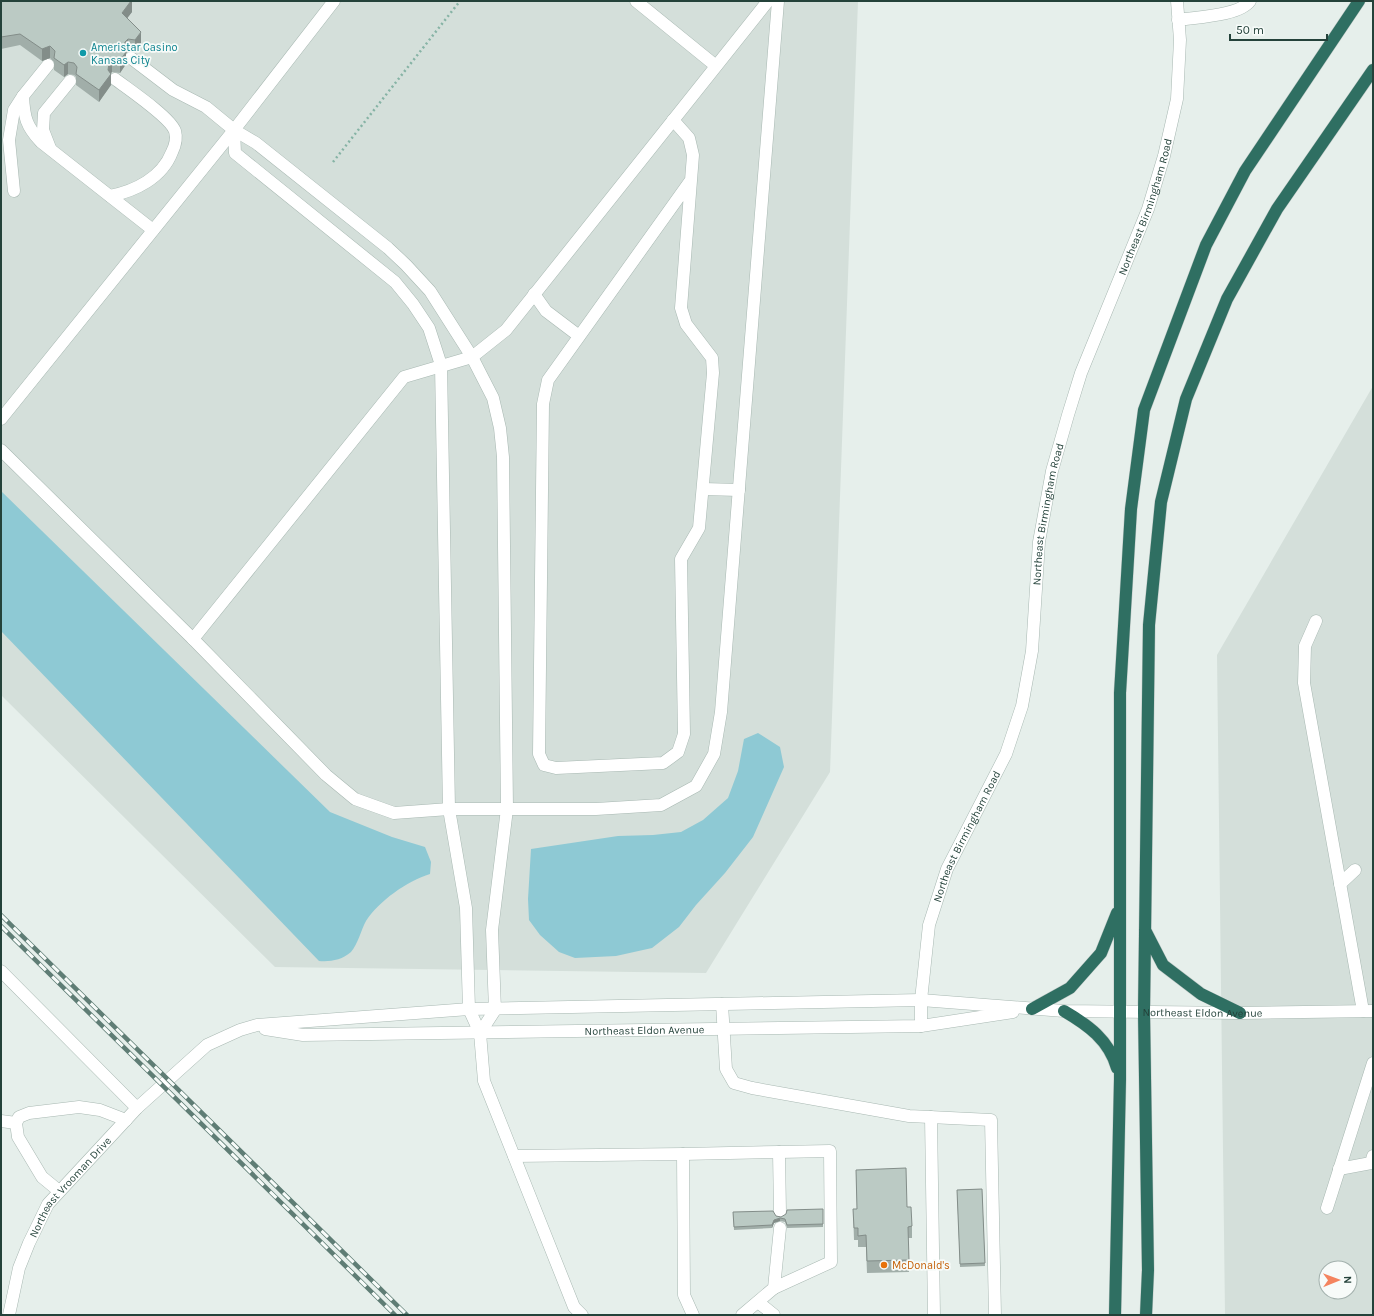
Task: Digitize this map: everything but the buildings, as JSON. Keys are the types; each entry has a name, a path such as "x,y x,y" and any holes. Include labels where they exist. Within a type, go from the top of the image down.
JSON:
{"highway":[{"path":"1115,1315 1120,1079 1120,693 1131,509 1144,410 1206,245 1245,171 1320,57 1359,1"},
{"path":"1146,1315 1148,1270 1144,928 1149,625 1161,502 1186,398 1231,292 1277,209 1373,70"},
{"path":"1032,1009 1070,988 1101,953 1120,906"},
{"path":"1144,928 1163,965 1201,994 1240,1013"},
{"path":"1064,1011 1085,1023 1106,1045 1113,1055 1120,1079"}],"street":[{"path":"1,419 234,130 334,1"},
{"path":"636,1 716,66"},
{"path":"193,639 404,377 441,365 472,358 506,330 768,1"},
{"path":"1,450 193,639 326,775 355,799 394,812 448,809 596,809 661,805 696,786 714,754 721,712 778,1"},
{"name":"Northeast Birmingham Road","path":"921,1026 921,1000 929,925 947,869 1006,754 1022,706 1032,651 1039,542 1052,471 1081,373 1148,209 1164,156 1177,99 1180,40 1177,1"},
{"path":"1178,20 1230,12 1247,5 1250,1"},
{"path":"131,58 173,90 206,107 234,130 256,143 406,265 430,291 472,358 493,398 500,428 502,458 507,809 492,930 495,1010 480,1033"},
{"path":"14,191 9,140 14,110 23,96 48,65"},
{"path":"110,196 127,193 142,186 158,173 169,160 176,144 175,131 163,116 115,79"},
{"path":"51,149 43,130 44,113 70,81"},
{"path":"23,96 24,115 31,131 51,149 153,230"},
{"path":"673,120 689,138 693,155 681,308 686,324 712,358 713,373 700,528 681,559 684,734 678,752 664,763 556,768 544,765 539,754 543,404 548,380 691,180"},
{"path":"234,130 235,154 395,282 413,304 429,328 441,365 448,809 466,908 469,1009 480,1033 484,1081 574,1307 582,1315"},
{"path":"534,294 546,310 579,336"},
{"path":"703,489 739,490"},
{"path":"1316,621 1305,646 1304,683 1340,884 1368,1011"},
{"path":"1340,884 1354,870"},
{"path":"1,971 137,1108"},
{"name":"Northeast Eldon Avenue","path":"166,1080 207,1045 240,1030 257,1025 469,1009 495,1010 921,1000 1064,1011 1240,1013 1368,1011"},
{"path":"722,1004 722,1029 726,1068 734,1082 752,1088 901,1114 991,1120 995,1315"},
{"name":"Northeast Eldon Avenue","path":"257,1025 272,1031 303,1035 921,1026 1032,1009"},
{"path":"1327,1208 1373,1062"},
{"name":"Northeast Vrooman Drive","path":"9,1315 19,1268 29,1242 48,1204 137,1108 166,1080"},
{"path":"59,1191 42,1177 18,1137 16,1122 19,1118 29,1113 79,1107 100,1110 126,1120"},
{"path":"930,1117 934,1315"},
{"path":"1,1121 16,1122"},
{"path":"779,1152 780,1213"},
{"path":"514,1156 830,1152 831,1262 774,1288 742,1315"},
{"path":"683,1154 684,1294 693,1315"},
{"path":"1339,1169 1371,1163 1373,1156"},
{"path":"774,1288 780,1228"},
{"path":"758,1302 774,1315"}],"path":[{"path":"333,162 460,1"}],"shaded area":[{"path":"1,1 858,1 830,772 706,973 275,967 1,695"},
{"path":"1373,386 1373,1315 1225,1315 1217,655"}],"water":[{"path":"1,491 330,812 392,837 425,847 431,862 430,874 412,881 378,906 366,921 356,945 351,952 336,960 319,961 1,631"},
{"path":"758,733 780,747 784,767 753,837 725,873 696,905 679,927 652,948 616,956 575,958 559,952 540,935 529,920 528,899 531,849 618,836 653,835 681,832 703,820 728,798 738,771 744,739"}],"railway":[{"path":"1,915 407,1315"},
{"path":"1,926 395,1315"}],"place":[{"name":"Ameristar Casino Kansas City","path":"83,53"},
{"name":"McDonald's","path":"884,1265"}]}
